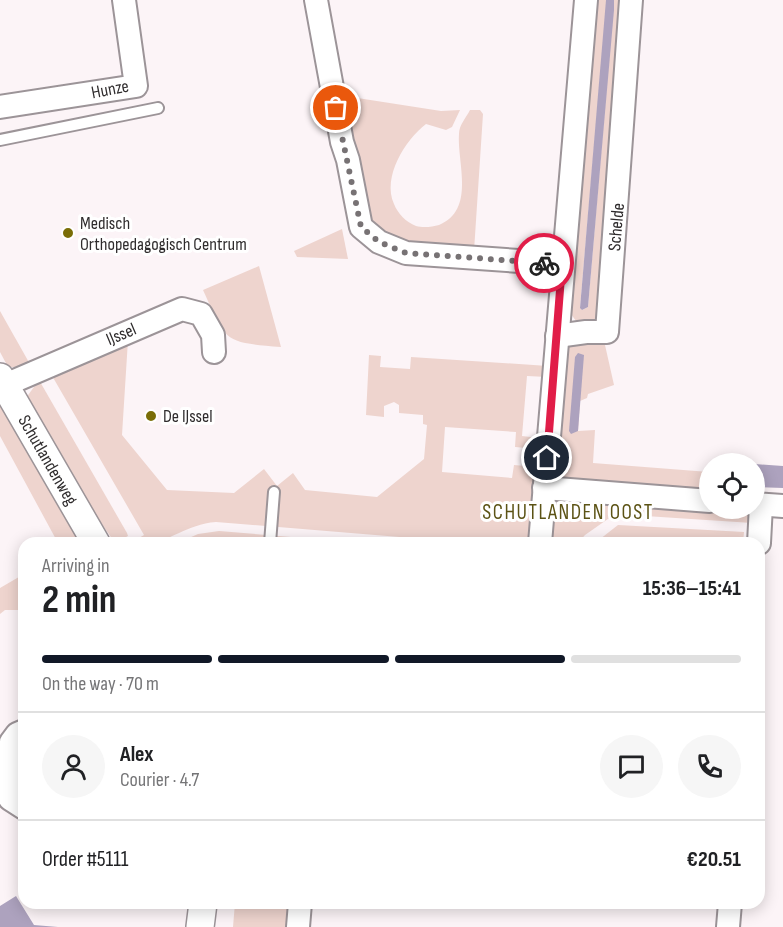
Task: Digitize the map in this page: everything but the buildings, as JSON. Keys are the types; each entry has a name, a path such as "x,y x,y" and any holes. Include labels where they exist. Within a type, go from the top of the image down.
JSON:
{"street":[{"name":"Hunze","path":"0,107 136,86 124,0"},
{"path":"316,0 342,142 348,160 361,227 379,242 406,253 562,264"},
{"path":"540,537 586,0"},
{"name":"Schelde","path":"557,336 607,332 631,0"},
{"name":"IJssel","path":"2,381 182,309 201,314 213,335 214,352"},
{"name":"Schutlandenweg","path":"2,381 93,537"},
{"path":"544,488 699,500"},
{"path":"760,537 766,505"},
{"path":"18,734 11,742 10,799 18,804"},
{"path":"201,927 202,909"},
{"path":"298,927 300,909"},
{"path":"728,927 730,909"}],"lane":[{"path":"0,140 158,108"},
{"path":"270,537 274,492"}],"shaded area":[{"path":"594,0 607,0 580,307 582,310 588,307 614,0 626,0 600,321 580,324 568,308"},
{"path":"606,0 614,0 614,10 588,307 582,310 580,308"},
{"path":"351,97 441,111 460,110 452,127 446,130 426,124 418,131 403,149 393,171 391,193 396,208 406,220 422,227 439,225 450,218 457,209 462,185 459,131 470,110 480,110 483,114 474,251 397,241 370,224 345,100"},
{"path":"342,229 348,259 297,257 294,251"},
{"path":"259,266 281,347 237,341 229,336 217,321 203,290"},
{"path":"0,311 31,366 8,367 0,352"},
{"path":"128,340 122,435 167,490 234,493 264,469 277,486 293,473 305,490 377,497 424,459 427,425 423,424 423,415 399,413 399,405 394,402 384,406 384,417 366,415 369,355 381,356 380,367 410,369 411,357 548,366 547,377 527,376 522,436 539,438 538,449 515,447 516,432 445,427 442,472 512,478 514,465 536,467 530,537 399,537 216,522 205,523 169,537 141,537 144,535 51,374"},
{"path":"596,341 605,345 614,385 588,394 587,398 580,401 578,431 595,430 593,463 699,471 699,491 571,481 561,475 554,459 563,352 570,344"},
{"path":"578,353 584,355 578,431 571,434 569,431 575,357"},
{"path":"39,380 128,536 111,537 83,497 26,398"},
{"path":"0,405 10,422 15,419 58,494 77,537 55,537 0,436"},
{"path":"765,465 783,466 783,488 765,487"},
{"path":"566,499 699,508 699,519 750,519 752,523 615,514 583,537 547,537 554,505"},
{"path":"618,525 744,532 744,537 603,537"},
{"path":"219,531 292,537 191,537"},
{"path":"18,578 18,610 5,610 0,614 0,588"},
{"path":"16,896 18,909 24,909 34,925 58,927 0,927 0,906"},
{"path":"234,909 293,909 292,927 233,927"}],"way so far":[{"path":"336,108 361,227 379,242 406,253 544,263"}],"place":[{"name":"Medisch Orthopedagogisch Centrum","path":"68,233"},
{"name":"De IJssel","path":"151,416"}],"district":[{"name":"SCHUTLANDEN OOST","path":"568,512"}],"route":[{"path":"544,263 562,264 547,458"}]}
